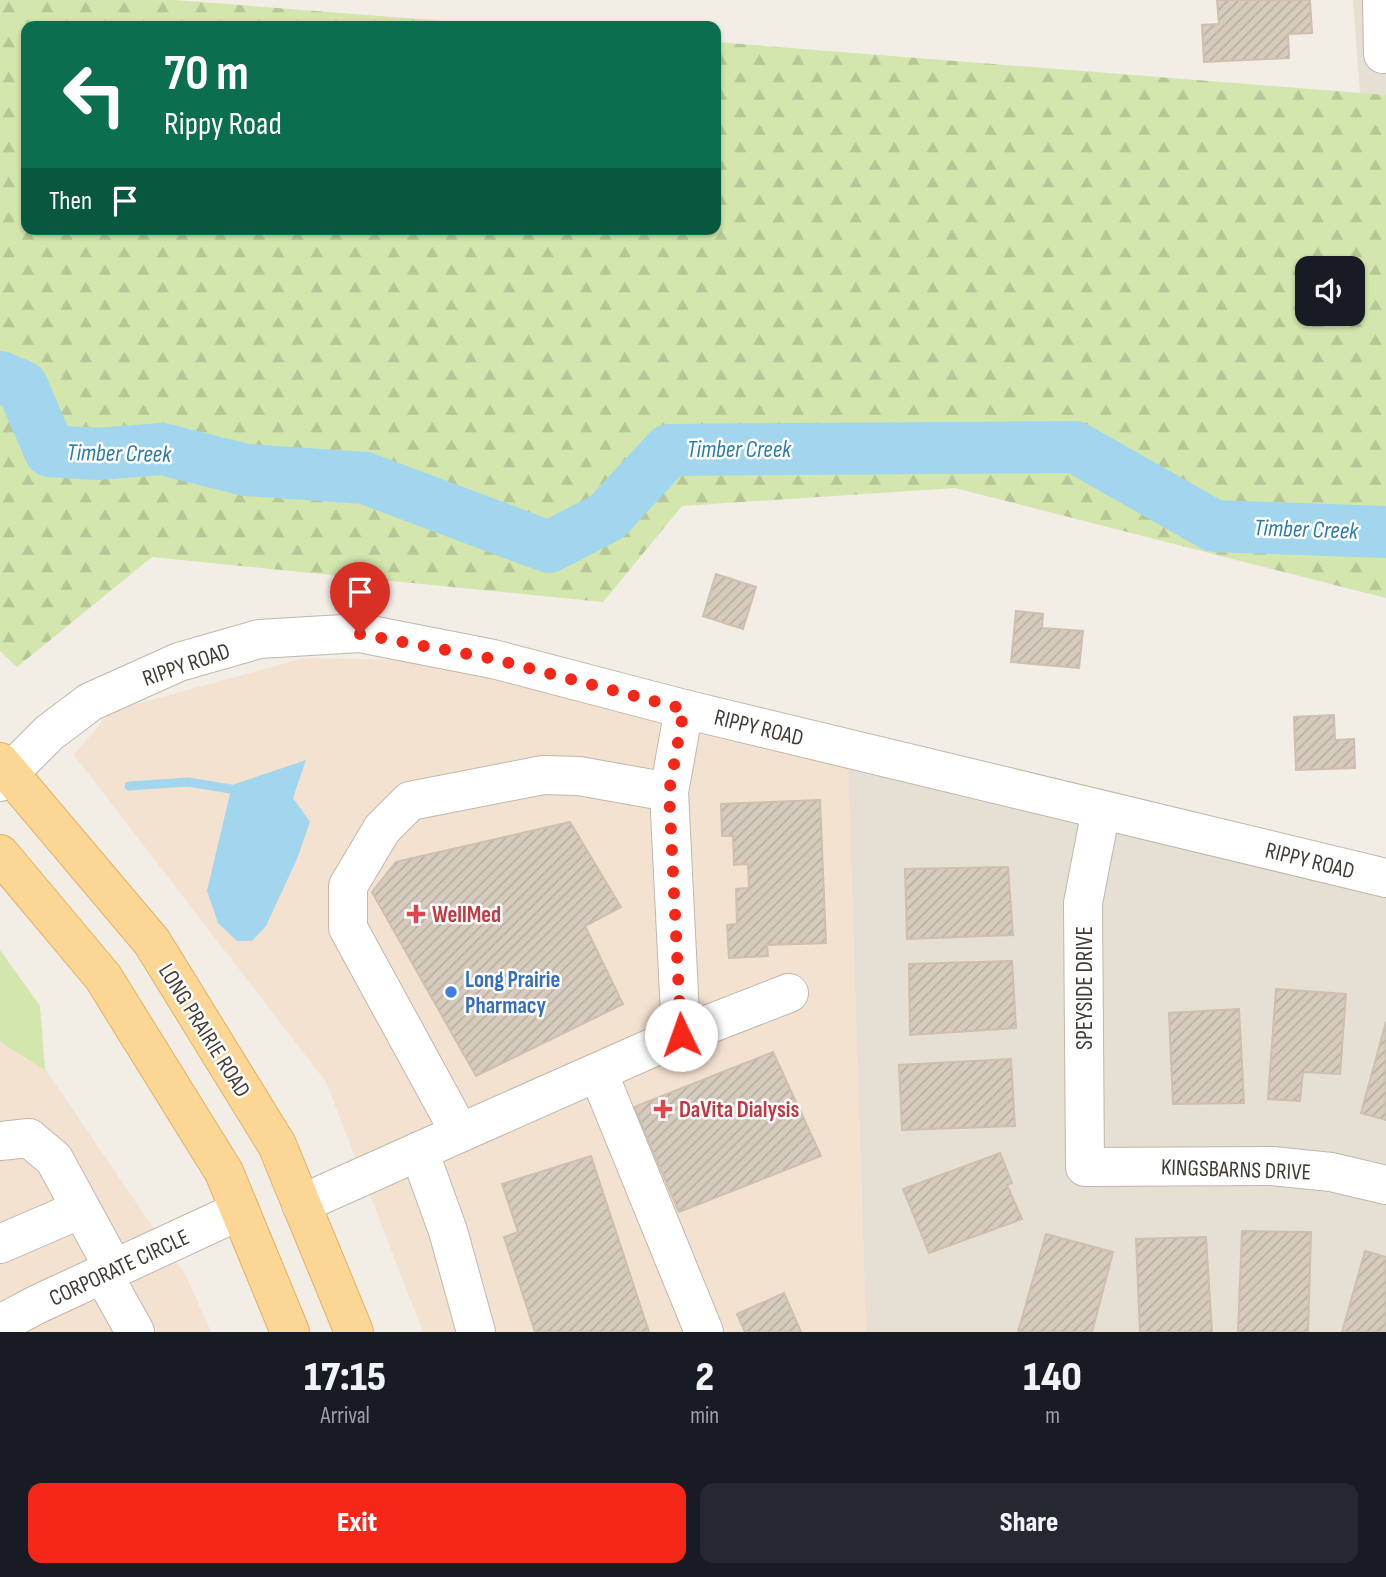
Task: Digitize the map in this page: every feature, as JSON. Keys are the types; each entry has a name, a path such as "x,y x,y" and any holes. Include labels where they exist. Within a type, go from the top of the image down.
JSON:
{"main road":[{"name":"LONG PRAIRIE ROAD","path":"3,773 152,942 277,1145 354,1332"},
{"path":"0,854 103,977 223,1172 290,1332"}],"street":[{"path":"1382,0 1383,54"},
{"name":"RIPPY ROAD","path":"3,773 90,702 179,662 259,639 360,634 494,659 684,709 1386,878"},
{"path":"681,1035 669,792 684,709"},
{"path":"460,1133 348,928 348,886 382,829 410,802 543,775 579,776 669,792"},
{"name":"SPEYSIDE DRIVE","path":"1085,1167 1083,903 1101,810"},
{"path":"301,1204 681,1035 789,993"},
{"path":"598,1072 704,1332"},
{"path":"0,1141 29,1138 54,1159 81,1209 135,1332"},
{"path":"419,1151 448,1231 477,1332"},
{"name":"KINGSBARNS DRIVE","path":"1085,1167 1272,1166 1331,1172 1386,1185"},
{"path":"0,1244 81,1209"},
{"name":"CORPORATE CIRCLE","path":"0,1324 239,1211"}],"shaded area":[{"path":"1353,0 1386,0 1386,95 1360,93"},
{"path":"304,658 412,660 726,730 848,767 866,1332 423,1332 326,1082 74,755 111,711"},
{"path":"848,767 1386,894 1386,1332 866,1332"},
{"path":"0,1042 46,1070 186,1276 211,1332 0,1332"}],"green space":[{"path":"0,0 174,0 445,21 21,21 21,235 721,235 721,42 1386,95 1386,598 955,488 682,506 603,602 152,557 17,667 0,651"},
{"path":"0,950 40,1006 45,1070 0,1042"}],"water":[{"path":"306,760 293,798 310,822 297,859 266,926 252,941 237,941 218,923 207,891 232,785"}],"building":[{"path":"1217,0 1310,0 1312,33 1288,34 1289,58 1204,62 1202,25 1219,24"},
{"path":"716,574 756,587 743,629 703,616"},
{"path":"1016,611 1043,614 1042,628 1083,631 1079,668 1011,662"},
{"path":"1334,715 1335,740 1354,739 1355,768 1296,770 1294,717"},
{"path":"820,800 826,943 767,945 768,956 729,958 727,925 737,924 736,889 749,888 748,864 734,865 733,836 722,836 721,804"},
{"path":"570,822 621,907 585,926 623,1004 476,1076 372,892 396,862"},
{"path":"1008,867 1013,935 907,939 905,869"},
{"path":"1012,961 1016,1028 910,1035 909,964"},
{"path":"1276,989 1346,994 1340,1074 1303,1072 1300,1101 1268,1099"},
{"path":"1239,1009 1244,1103 1173,1104 1169,1013"},
{"path":"1386,1022 1386,1120 1361,1113"},
{"path":"773,1052 821,1156 679,1212 634,1107"},
{"path":"1011,1059 1015,1126 902,1130 899,1065"},
{"path":"1000,1153 1012,1183 1007,1185 1022,1219 929,1253 903,1189"},
{"path":"591,1156 649,1332 535,1332 504,1237 518,1232 502,1184"},
{"path":"1242,1231 1311,1232 1308,1332 1238,1332"},
{"path":"1046,1234 1113,1252 1092,1332 1018,1332"},
{"path":"1206,1237 1212,1332 1140,1332 1136,1239"},
{"path":"1365,1251 1386,1257 1386,1332 1342,1332"},
{"path":"784,1293 801,1332 745,1332 737,1314"}],"waterway":[{"name":"Timber Creek","path":"0,377 22,386 50,451 97,454 162,449 246,470 365,478 549,547 607,517 669,450 1075,447 1214,526 1386,532"},
{"path":"129,786 188,782 231,789"}],"place":[{"name":"WellMed","path":"416,914"},
{"name":"Long Prairie Pharmacy","path":"451,992"},
{"name":"DaVita Dialysis","path":"663,1109"}],"route":[{"path":"360,634 494,659 684,709 669,792 681,1035"}]}
